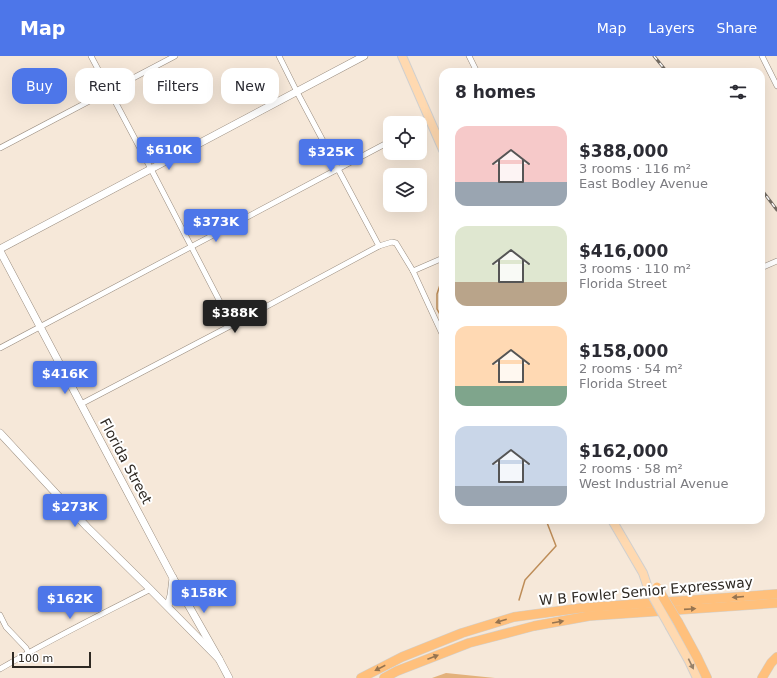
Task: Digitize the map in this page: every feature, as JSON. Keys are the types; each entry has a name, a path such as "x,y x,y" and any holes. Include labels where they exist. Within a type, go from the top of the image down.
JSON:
{"highway":[{"path":"652,588 674,624 697,657 707,678"},
{"name":"W B Fowler Senior Expressway","path":"361,678 409,654 462,633 514,617 581,608 777,594"},
{"name":"W B Fowler Senior Expressway","path":"384,678 397,671 470,643 534,626 589,616 777,603"},
{"path":"762,678 770,663 777,657"}],"main road":[{"path":"0,250 364,56"},
{"path":"402,56 439,141"},
{"name":"Florida Street","path":"0,250 173,578 219,659"},
{"path":"0,433 87,527 151,589 219,659 229,678"},
{"path":"614,524 652,588"},
{"path":"168,606 173,578"},
{"path":"674,624 697,678"}],"street":[{"path":"91,56 97,68"},
{"path":"135,77 175,56"},
{"path":"279,56 379,246"},
{"path":"468,56 475,68"},
{"path":"762,56 776,83"},
{"path":"0,148 84,104"},
{"path":"116,104 232,325"},
{"path":"0,348 383,145"},
{"path":"81,404 379,246 392,242 396,243 413,271 439,327"},
{"path":"413,271 439,260"},
{"path":"765,266 777,261"},
{"path":"0,669 76,626 151,589"},
{"path":"0,615 6,626 28,652"}],"shaded area":[{"path":"446,673 495,678 432,678"}],"waterway":[{"path":"439,288 437,294 437,309 439,313"},
{"path":"519,600 525,580 556,546 548,524"}],"railway":[{"path":"654,56 664,68"},
{"path":"765,194 777,210"}]}
